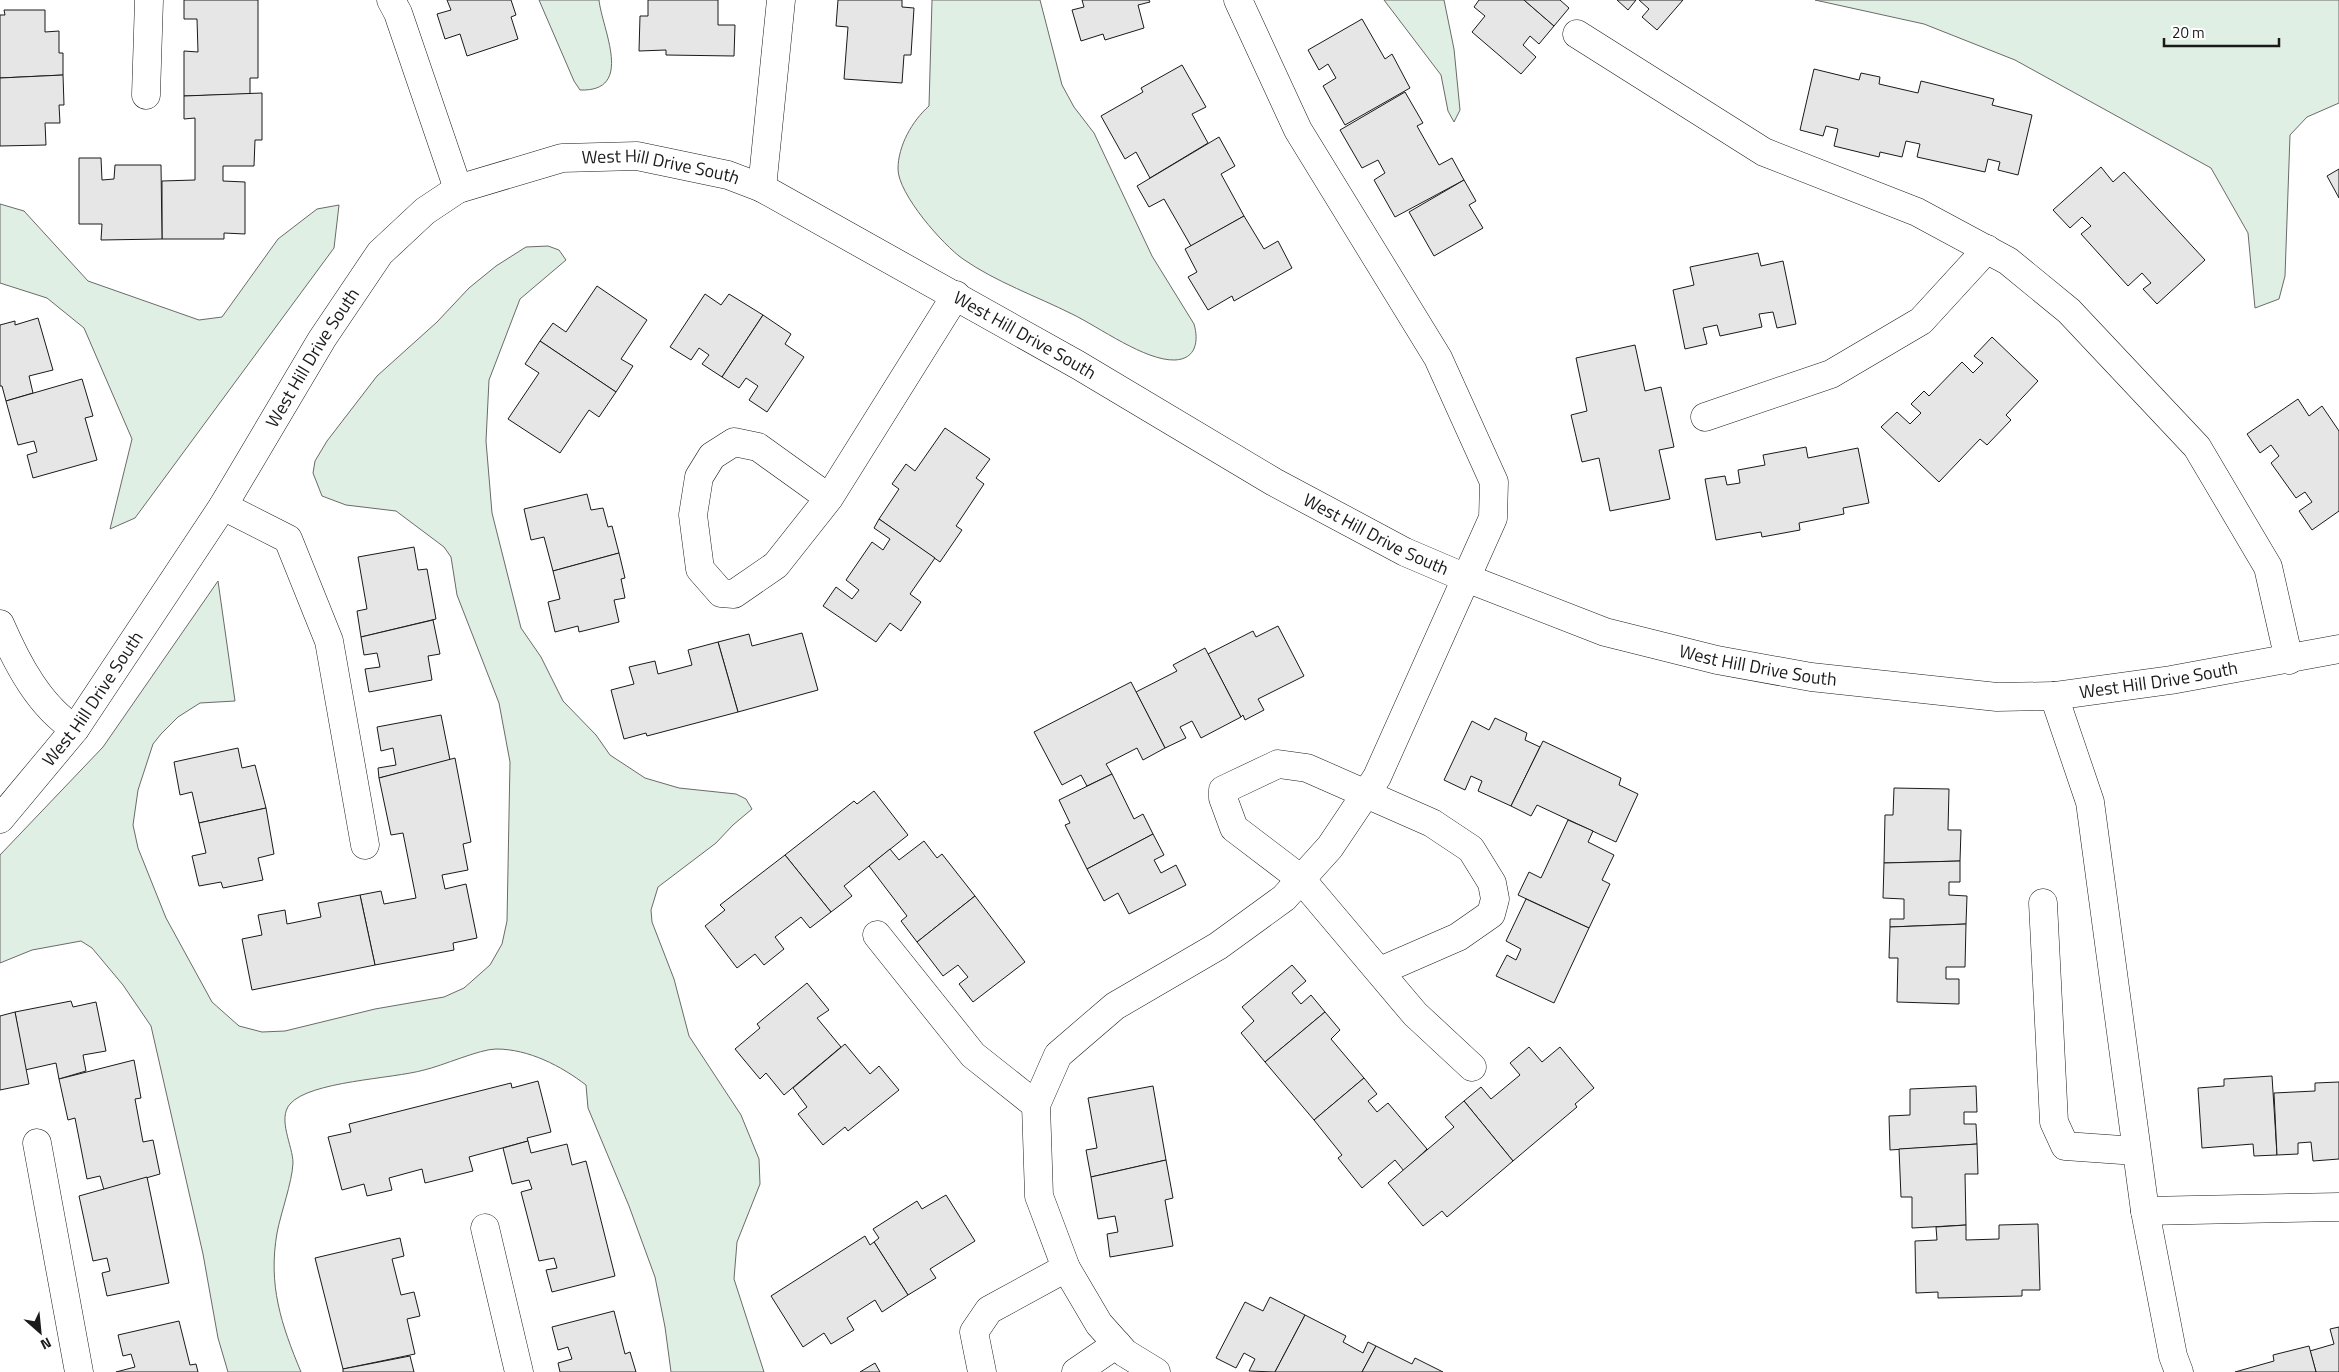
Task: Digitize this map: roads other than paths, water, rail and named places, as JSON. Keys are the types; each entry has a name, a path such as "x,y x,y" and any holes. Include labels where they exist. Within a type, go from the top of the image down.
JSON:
{"street":[{"path":"146,94 149,0"},
{"path":"391,0 398,13 458,189"},
{"path":"762,188 781,0"},
{"path":"1156,1372 1125,1353 1099,1324 1066,1268 1039,1196 1036,1106 1058,1056 1115,1006 1218,946 1284,898 1330,847 1377,777 1493,518 1494,482 1438,358 1298,130 1238,0"},
{"path":"1577,34 1764,152 1917,212 2008,261 2069,311 2197,447 2268,567 2289,660"},
{"name":"West Hill Drive South","path":"0,819 75,729 223,506 322,339 380,253 425,211 458,189 562,158 637,156 728,175 762,188 1078,365 1274,482 1405,552 1466,578 1606,632 1717,660 1811,677 1886,687 1997,698 2054,696 2171,680 2289,660 2339,649"},
{"path":"1705,417 1830,374 1921,321 1987,250"},
{"path":"829,498 758,447 734,442 712,456 699,477 694,515 700,569 721,593 734,594 776,565 829,498 956,295"},
{"path":"223,506 288,539 329,641 365,845"},
{"path":"0,624 16,661 58,718 75,729"},
{"path":"2054,696 2090,802 2145,1211 2173,1356 2179,1372"},
{"path":"1380,971 1458,937 1491,914 1495,899 1492,883 1471,849 1432,824 1307,768 1278,764 1223,790 1223,798 1234,828 1301,879 1380,971 1414,1014 1472,1067"},
{"path":"2044,903 2054,1122 2065,1146 2136,1151"},
{"path":"877,935 973,1054 1036,1106"},
{"path":"37,1143 78,1372"},
{"path":"2145,1211 2339,1207"},
{"path":"485,1228 518,1372"},
{"path":"982,1372 974,1332 989,1310 1066,1268"},
{"path":"1076,1372 1117,1344"}]}
